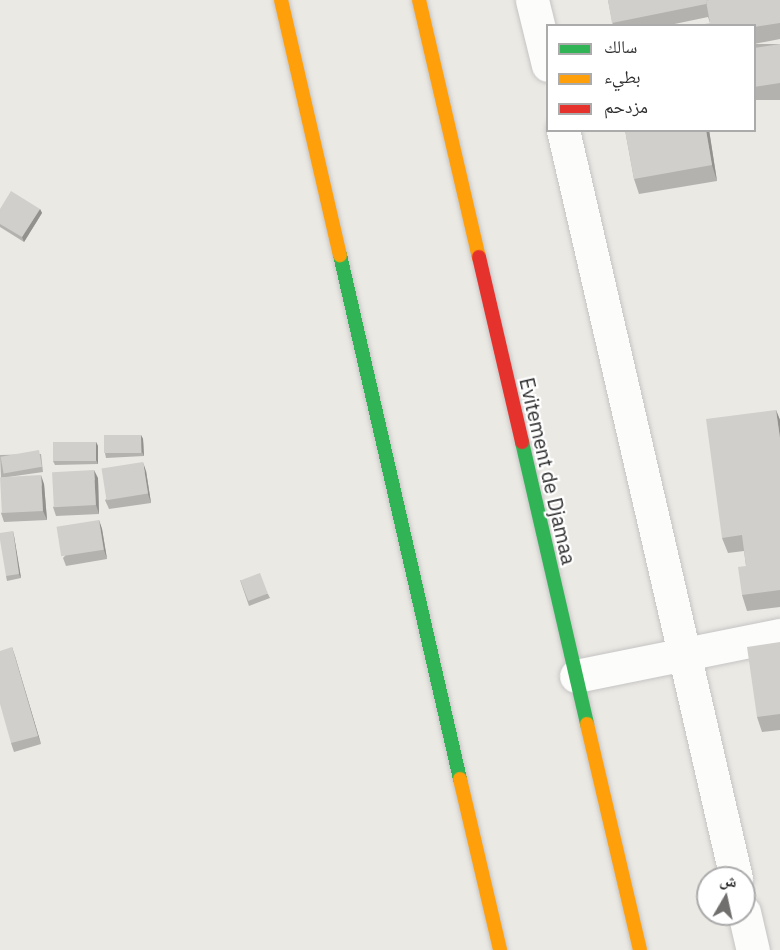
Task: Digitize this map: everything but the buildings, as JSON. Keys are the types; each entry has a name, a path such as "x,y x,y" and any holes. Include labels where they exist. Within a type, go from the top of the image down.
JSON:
{"main road":[{"path":"281,0 500,950"},
{"name":"Evitement de Djamaa","path":"419,0 639,950"}],"street":[{"path":"532,0 546,57"},
{"path":"562,132 733,866"},
{"path":"576,676 780,635"},
{"path":"747,926 753,950"}],"traffic: fast":[{"path":"340,255 460,779"},
{"path":"522,442 587,724"}],"traffic: slow":[{"path":"281,0 340,255"},
{"path":"419,0 479,257"},
{"path":"587,724 640,950"},
{"path":"460,779 500,950"}],"traffic: jam":[{"path":"479,257 522,442"}]}
